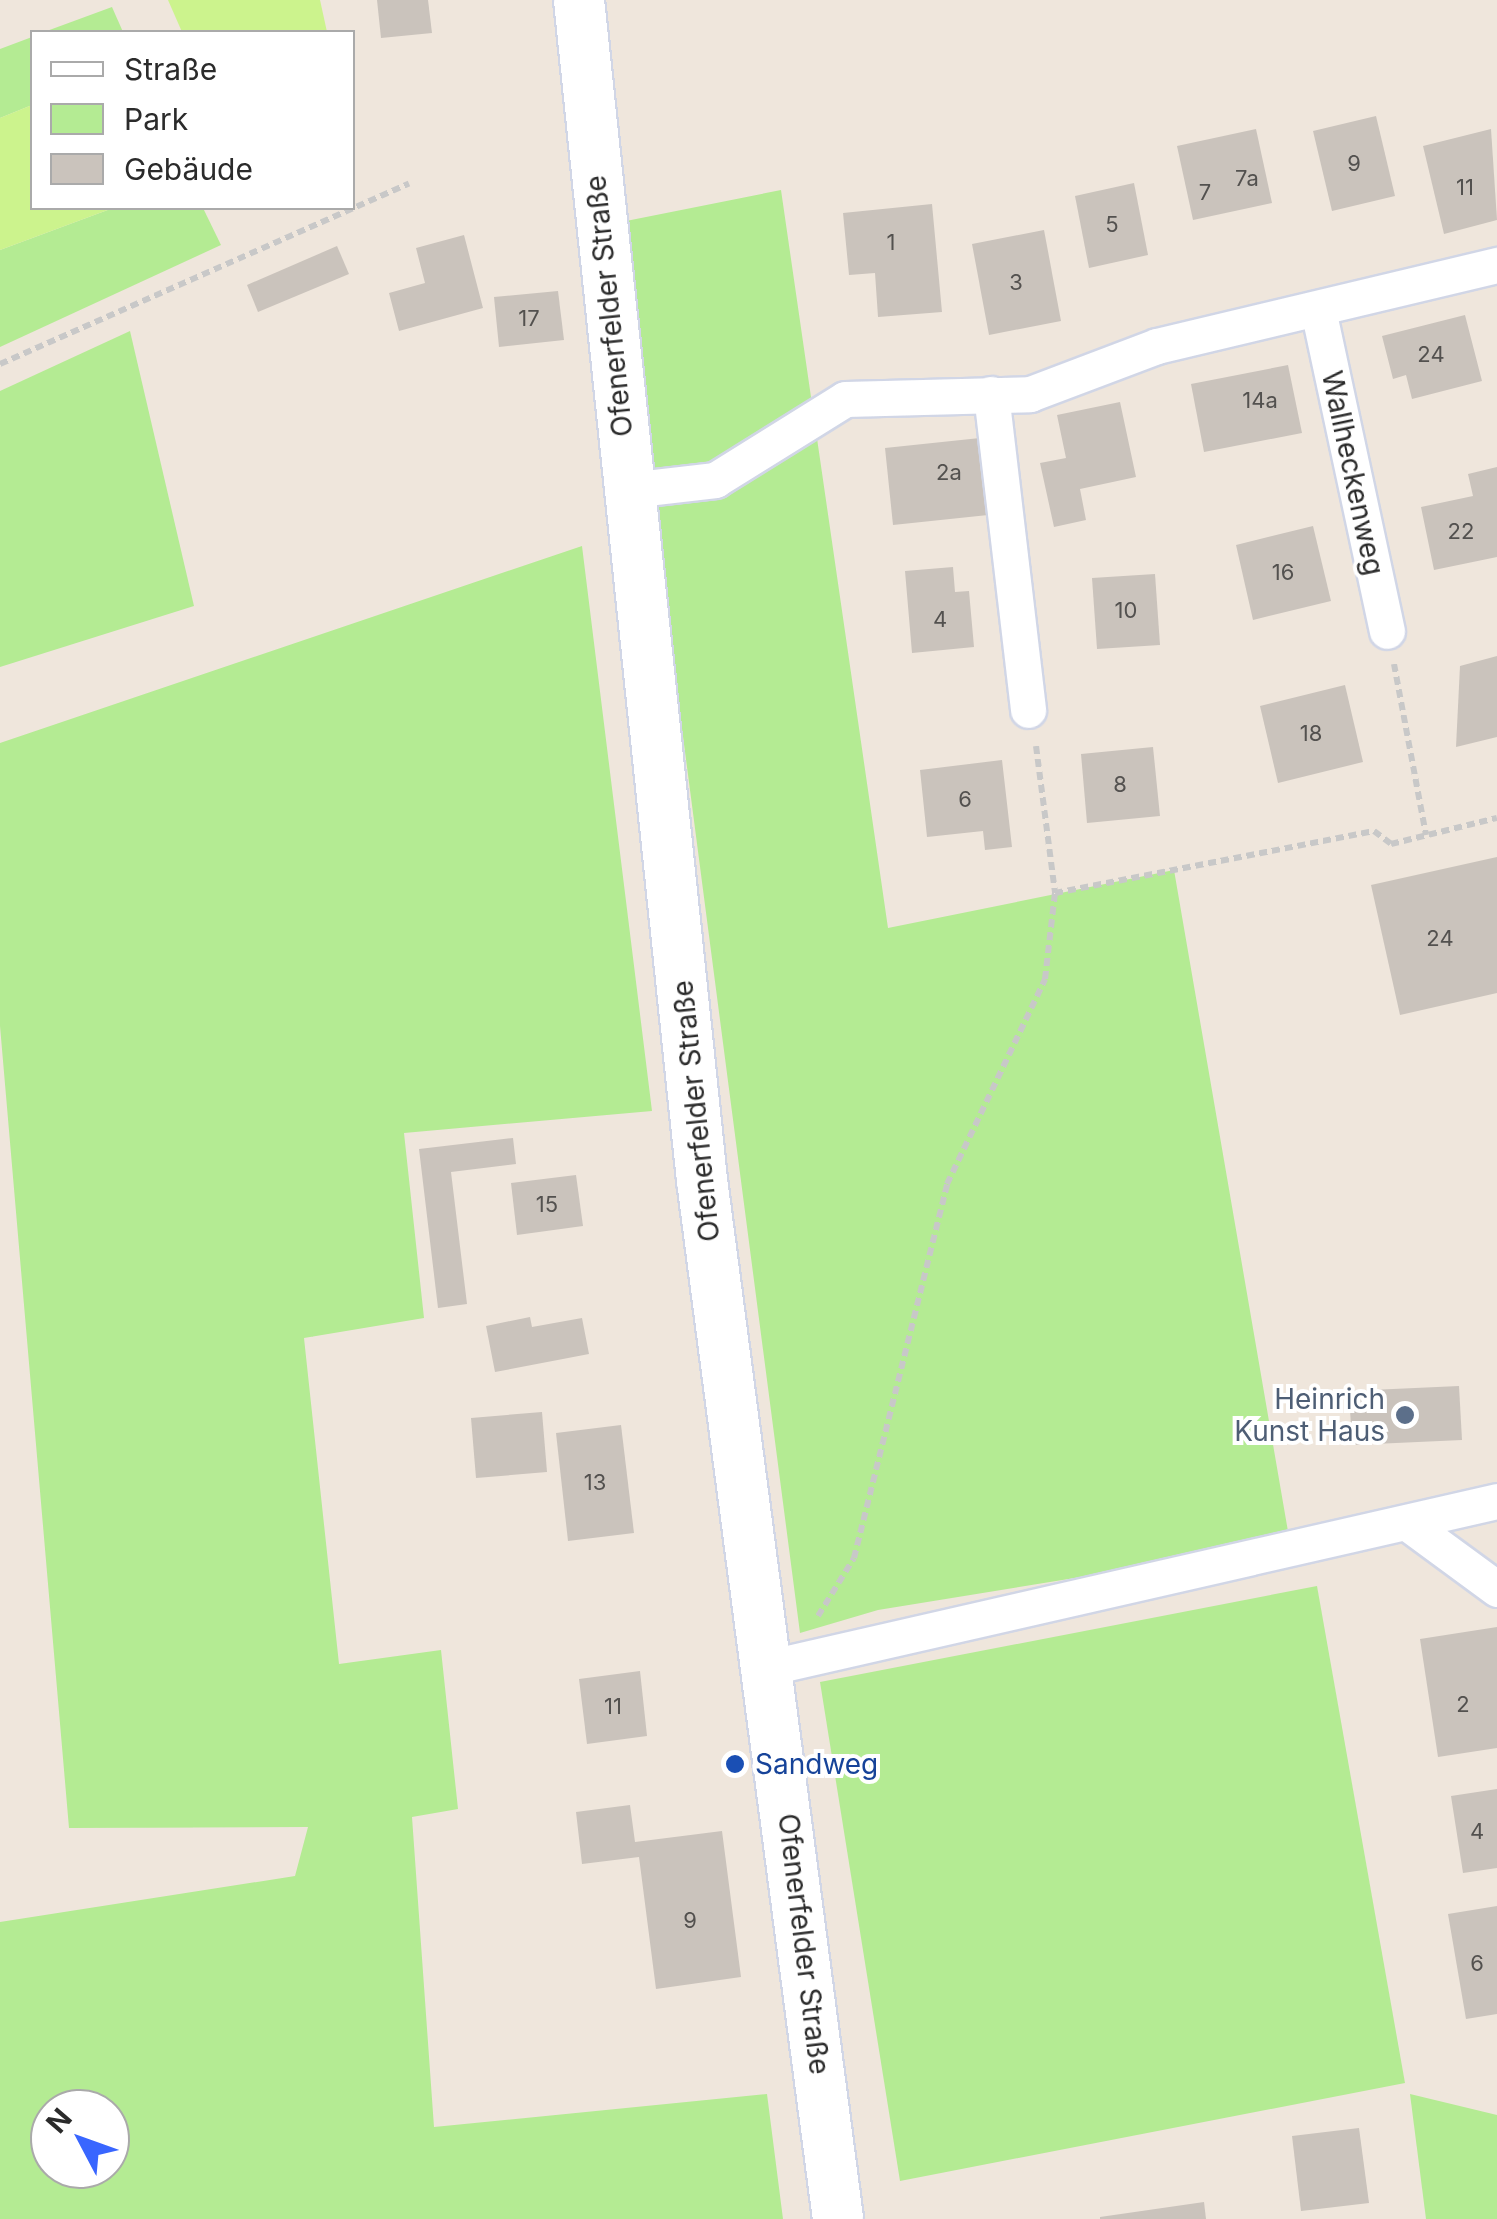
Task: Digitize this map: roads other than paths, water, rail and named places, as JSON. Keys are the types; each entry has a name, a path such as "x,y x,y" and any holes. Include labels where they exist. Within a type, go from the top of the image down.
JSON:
{"street":[{"name":"Ofenerfelder Straße","path":"579,0 702,1180 777,1665 838,2219"},
{"path":"629,490 715,480 845,398 1030,394 1157,346 1319,314 1497,266"},
{"name":"Wallheckenweg","path":"1319,314 1387,632"},
{"path":"991,394 1028,710"},
{"path":"777,1665 1317,1537 1410,1525 1497,1501"},
{"path":"1410,1525 1497,1589"}],"place":[{"name":"Heinrich Kunst Haus","path":"1405,1415"},
{"name":"Sandweg","path":"735,1764"}]}
